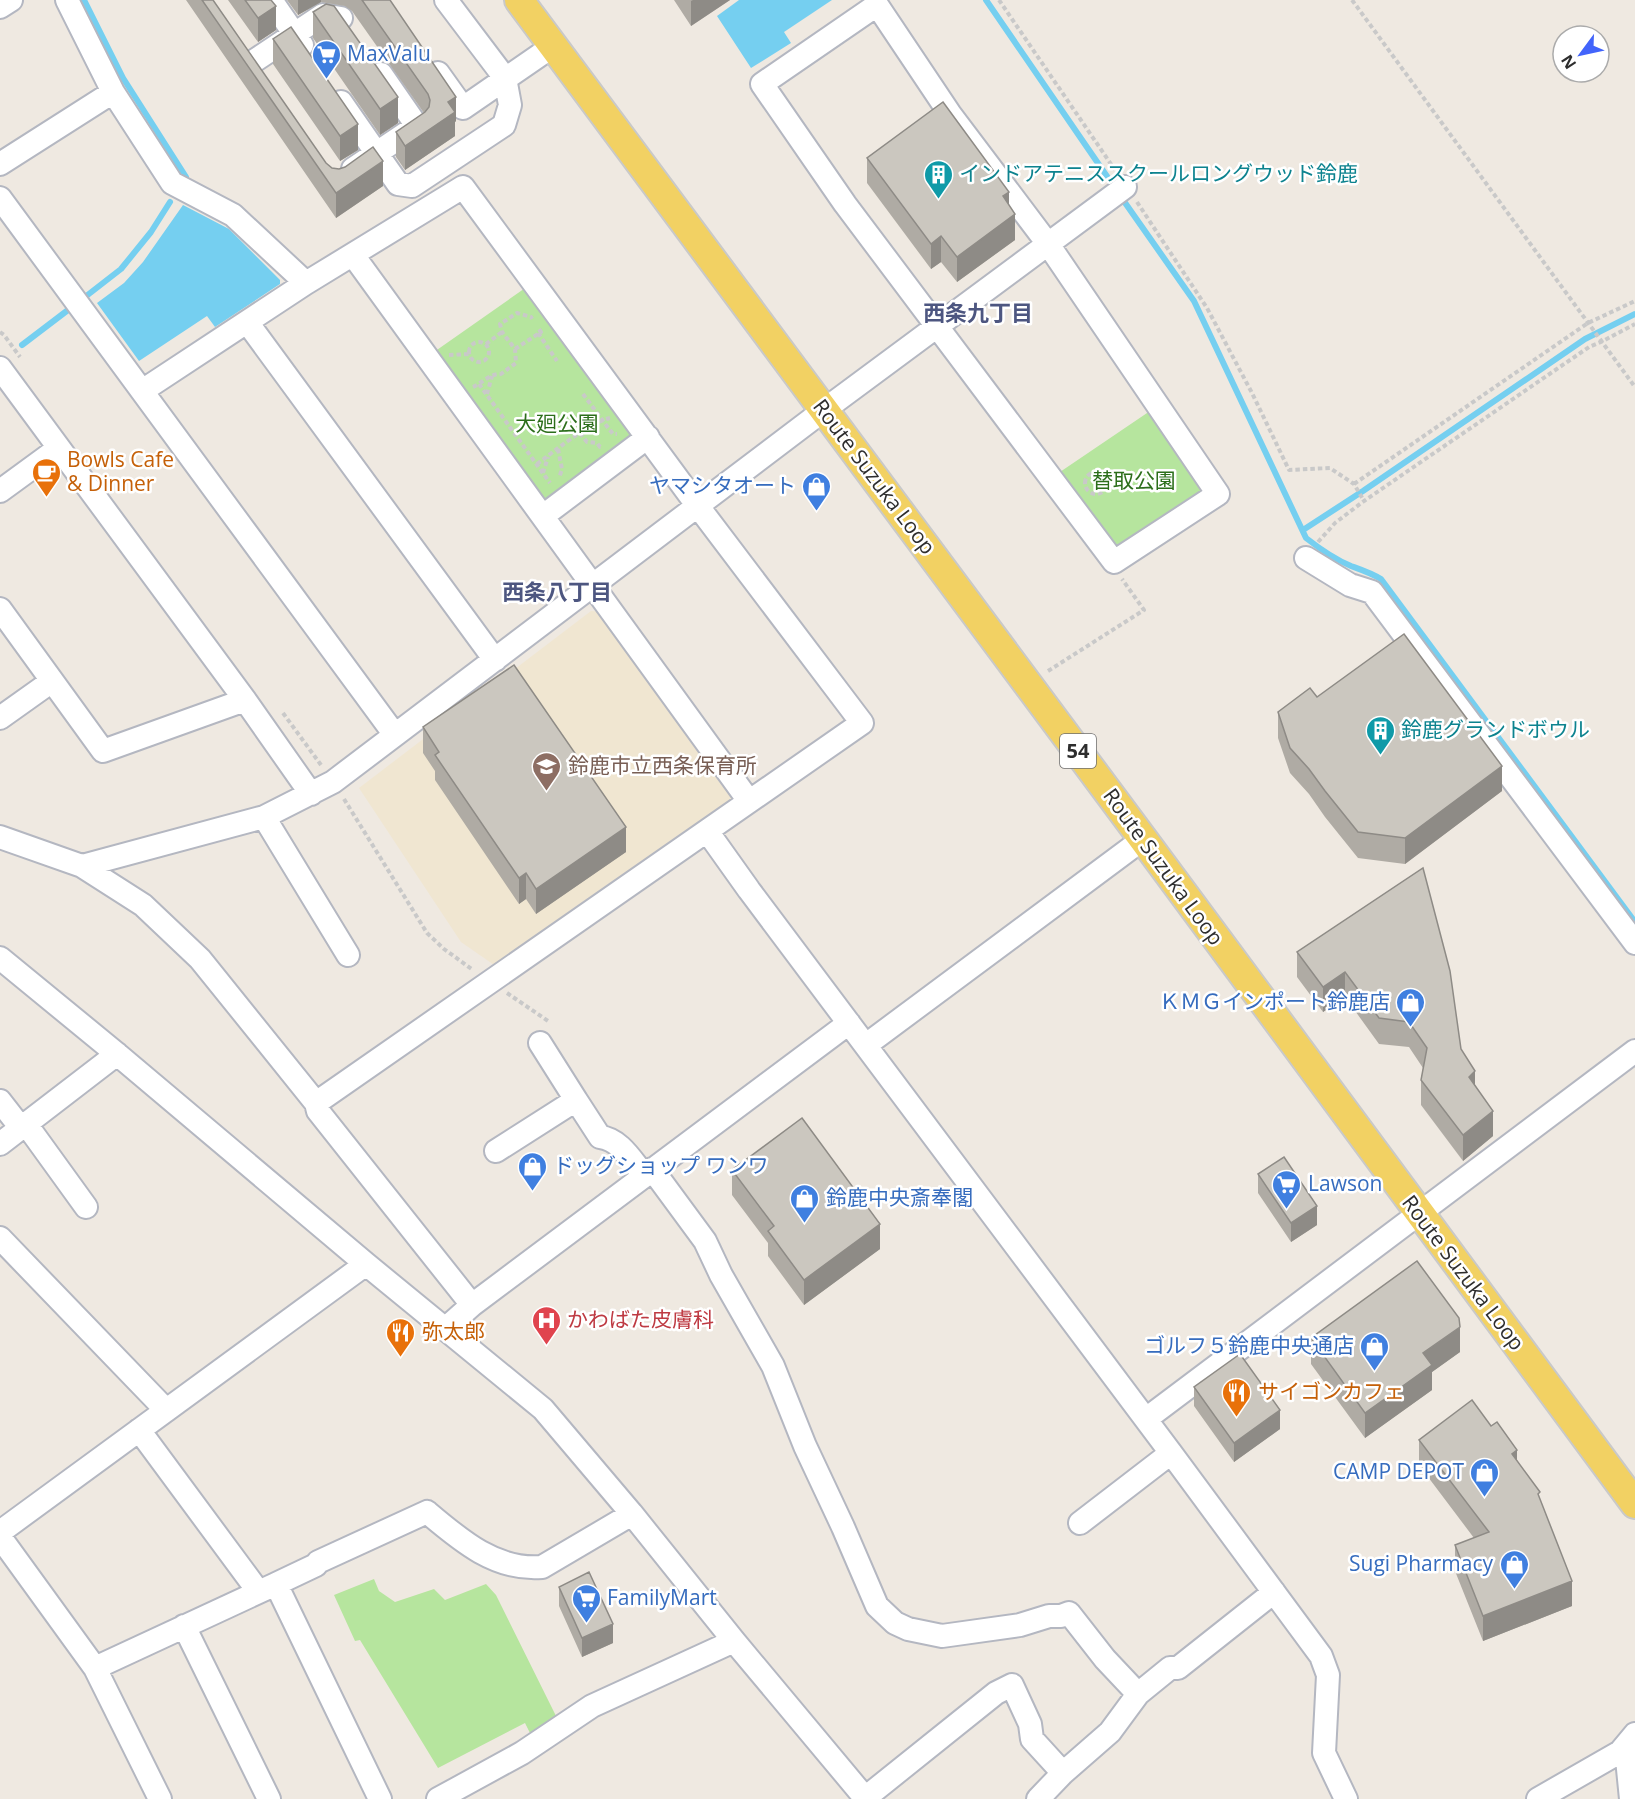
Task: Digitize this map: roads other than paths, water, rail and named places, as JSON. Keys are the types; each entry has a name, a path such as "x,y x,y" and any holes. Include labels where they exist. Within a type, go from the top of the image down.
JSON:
{"main road":[{"name":"Route Suzuka Loop","path":"519,0 1635,1504"}],"street":[{"path":"0,7 11,0"},
{"path":"67,0 113,92 172,183 233,215 306,283"},
{"path":"271,0 313,61"},
{"path":"332,89 398,184 412,186 504,125 510,105 505,78 446,0"},
{"path":"877,5 950,114 1048,244 1218,494 1114,562 937,326 845,204 762,84 877,5"},
{"path":"255,61 294,34 318,7 342,19 356,38"},
{"path":"429,59 463,108 553,46"},
{"path":"331,171 337,180 417,126 370,58"},
{"path":"0,164 113,92"},
{"path":"142,391 306,283 463,187 697,505 862,723 316,1103"},
{"path":"82,866 264,818 333,782 697,505 1120,191"},
{"path":"0,198 395,735"},
{"path":"353,255 749,801"},
{"path":"247,322 495,660"},
{"path":"0,368 245,700 311,794"},
{"path":"543,516 648,437"},
{"path":"0,491 59,448"},
{"path":"1306,558 1350,585 1372,592 1635,943"},
{"path":"0,609 103,751 245,700"},
{"path":"0,718 52,681"},
{"path":"264,818 348,955"},
{"path":"707,831 1321,1656 1328,1675 1324,1753 1346,1799"},
{"path":"0,837 82,866 143,905 200,959 316,1103 318,1111 472,1305"},
{"path":"866,1046 1143,839"},
{"path":"0,958 543,1409 865,1798 996,1693 1012,1685 1030,1724 1032,1739 1063,1773"},
{"path":"446,1329 472,1305 849,1023"},
{"path":"540,1043 600,1137 609,1138 618,1144 648,1172 705,1241 726,1284 772,1366 805,1446 878,1606 895,1623 908,1629 942,1636 1020,1625 1049,1616 1069,1613 1105,1659 1138,1694"},
{"path":"1146,1419 1635,1051"},
{"path":"0,1144 117,1054"},
{"path":"496,1151 576,1100"},
{"path":"0,1101 23,1126 86,1207"},
{"path":"0,1238 166,1410"},
{"path":"0,1532 366,1264"},
{"path":"139,1430 267,1588 380,1799"},
{"path":"1080,1523 1171,1453"},
{"path":"95,1668 427,1512 456,1536 484,1554 505,1564 533,1568 542,1567 632,1514"},
{"path":"0,1537 95,1668 160,1799"},
{"path":"1038,1799 1063,1773 1110,1732 1138,1694 1170,1668 1178,1668 1274,1592"},
{"path":"184,1626 269,1799"},
{"path":"438,1799 522,1753 592,1706 734,1641"},
{"path":"1631,1799 1627,1757 1635,1734"},
{"path":"1538,1799 1627,1757"}],"water":[{"path":"739,0 832,0 784,32 791,43 751,68 717,16"},
{"path":"183,205 229,229 280,280 280,284 215,327 207,316 139,361 97,303 124,283 143,262"}],"waterway":[{"path":"84,0 123,78 186,177"},
{"path":"986,0 1115,188"},
{"path":"1121,197 1194,301 1306,538 1339,560 1381,579 1635,922"},
{"path":"85,297 121,269 151,232 170,202"},
{"path":"22,345 68,310"},
{"path":"1303,530 1585,339 1635,314"}],"place":[{"name":"MaxValu","path":"326,80"},
{"name":"インドアテニススクールロングウッド鈴鹿","path":"938,200"},
{"name":"Bowls Cafe & Dinner","path":"46,498"},
{"name":"ヤマシタオート","path":"817,512"},
{"name":"鈴鹿グランドボウル","path":"1380,756"},
{"name":"鈴鹿市立西条保育所","path":"547,792"},
{"name":"ＫＭＧインポート鈴鹿店","path":"1411,1028"},
{"name":"ドッグショップ ワンワ","path":"532,1192"},
{"name":"Lawson","path":"1287,1210"},
{"name":"鈴鹿中央斎奉閣","path":"805,1224"},
{"name":"かわばた皮膚科","path":"546,1346"},
{"name":"弥太郎","path":"401,1358"},
{"name":"ゴルフ５鈴鹿中央通店","path":"1375,1372"},
{"name":"サイゴンカフェ","path":"1237,1418"},
{"name":"CAMP DEPOT","path":"1485,1498"},
{"name":"Sugi Pharmacy","path":"1514,1590"},
{"name":"FamilyMart","path":"586,1624"}],"district":[{"name":"西条九丁目","path":"978,313"},
{"name":"西条八丁目","path":"557,592"}],"park label":[{"name":"大廻公園","path":"557,424"},
{"name":"替取公園","path":"1134,481"}]}
